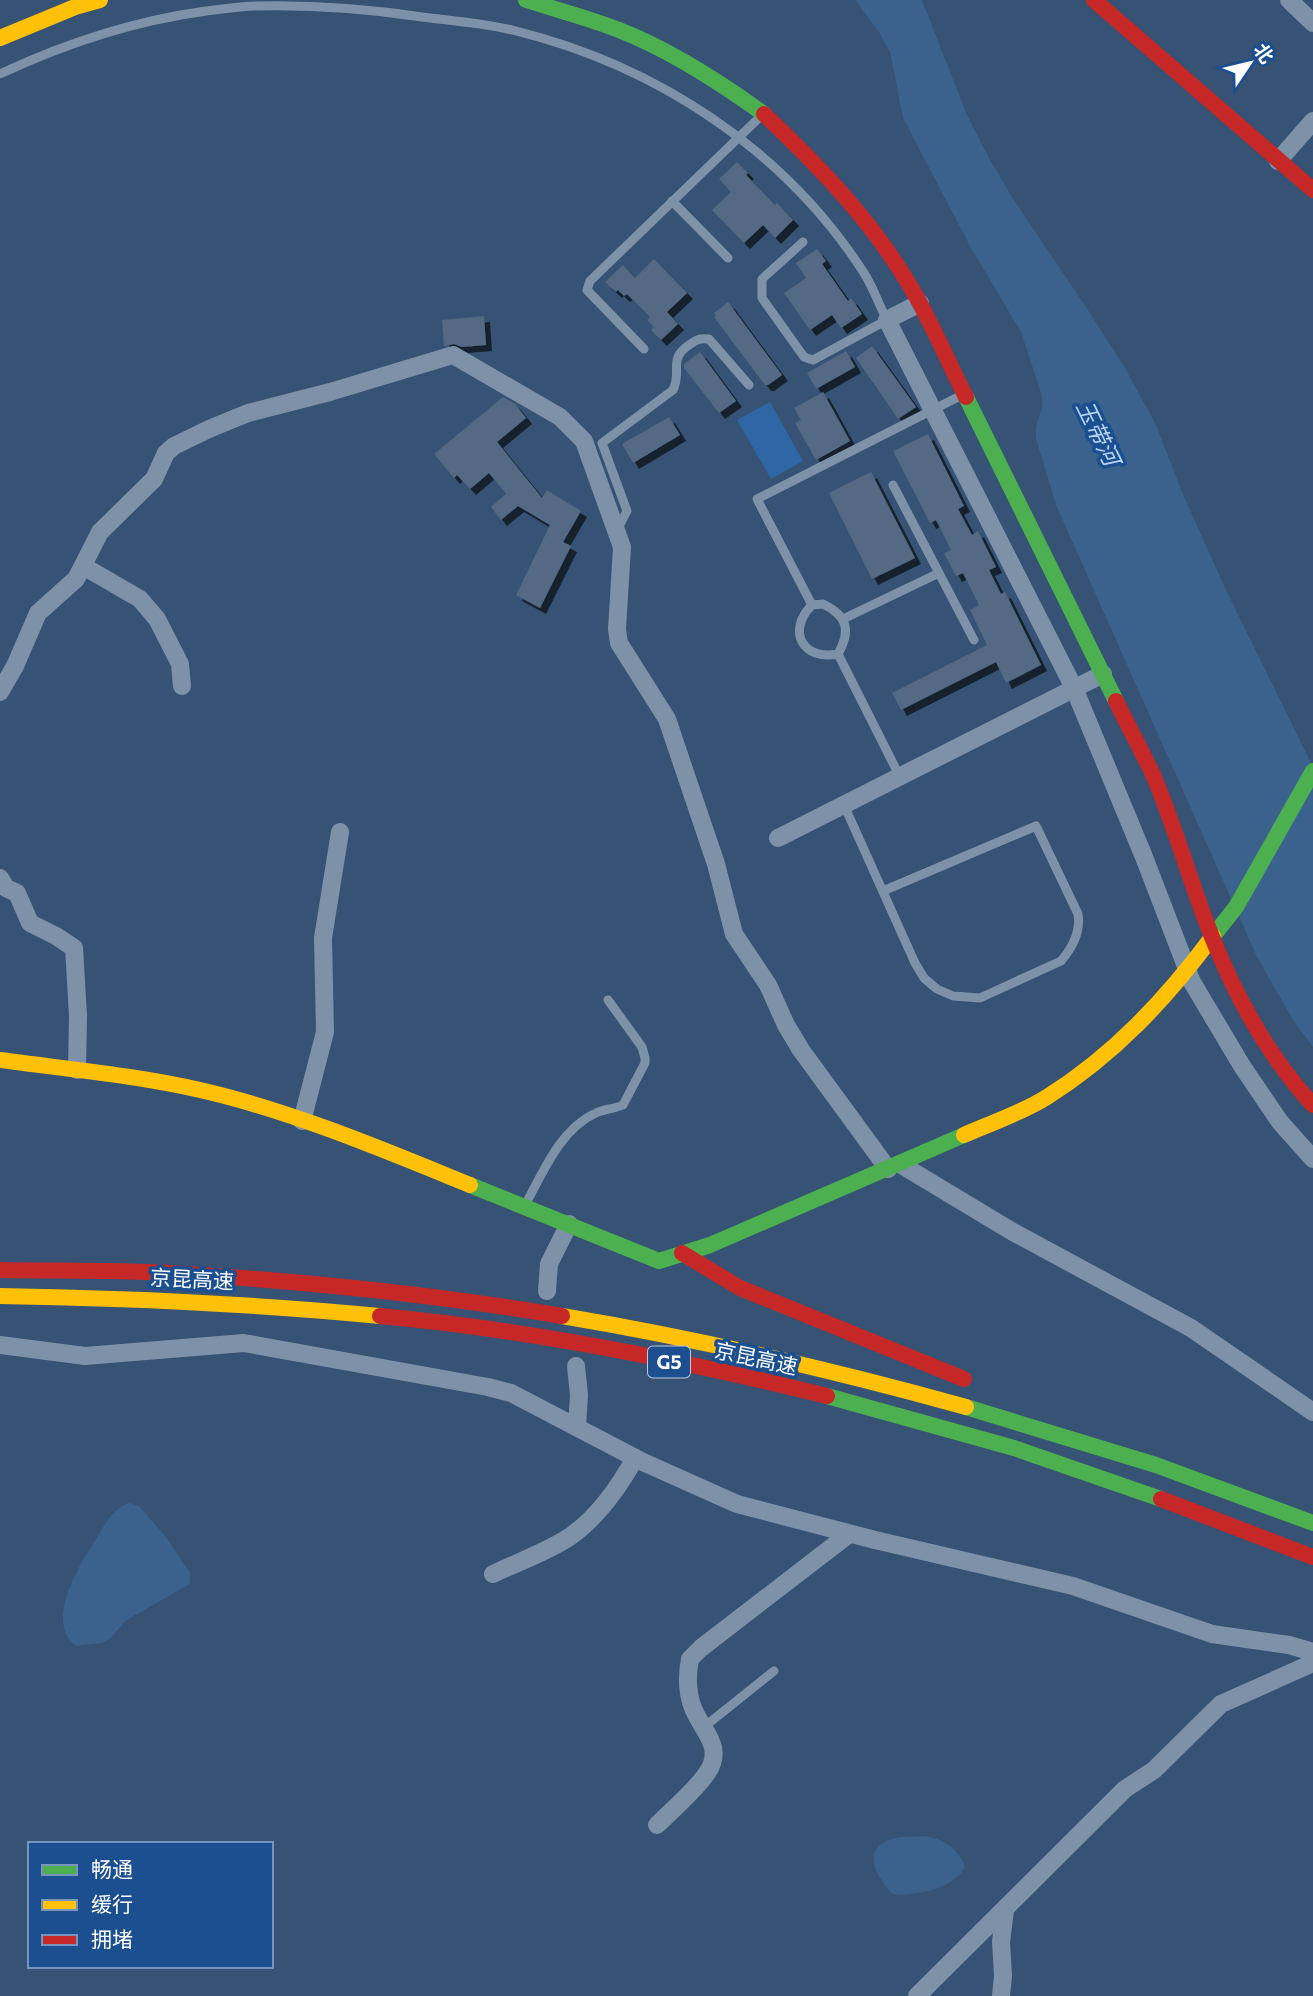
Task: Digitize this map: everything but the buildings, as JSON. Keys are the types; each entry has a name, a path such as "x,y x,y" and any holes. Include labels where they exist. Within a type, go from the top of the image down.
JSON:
{"main road":[{"path":"0,38 75,7 100,0"},
{"path":"526,0 606,25 644,41 703,74 763,113 822,169 855,206 892,257 920,303 1154,778 1212,938 1231,980 1263,1039 1292,1082 1313,1105"},
{"path":"1094,0 1313,190"},
{"path":"0,1060 201,1090 382,1149 659,1261 710,1245 1045,1099 1126,1038 1187,971 1236,907 1313,771"},
{"path":"682,1254 740,1288 964,1379"},
{"name":"京昆高速","path":"0,1270 135,1272 339,1286 544,1313 634,1328 792,1361 934,1397 1126,1456 1313,1524"},
{"name":"京昆高速","path":"0,1296 135,1298 337,1312 552,1339 630,1353 823,1395 1012,1447 1123,1483 1313,1557"}],"street":[{"path":"1289,0 1313,23"},
{"path":"1278,161 1313,121"},
{"path":"920,303 887,320 1074,688 1192,982 1242,1066 1280,1122 1313,1158"},
{"path":"0,692 15,666 35,617 73,583 100,532 154,478 166,453 174,446 248,413 330,393 453,355 560,417 584,441 617,530 622,552 617,629 619,643 667,719 716,864 734,934 768,985 801,1050 894,1167 1191,1328 1313,1412"},
{"path":"83,566 140,599 157,619 180,664 182,686"},
{"path":"778,838 1103,674"},
{"path":"302,1121 325,1032 323,938 340,832"},
{"path":"0,877 6,888 17,893 30,923 74,948 78,1016 77,1070"},
{"path":"547,1290 550,1264 569,1224"},
{"path":"0,1345 85,1356 229,1343 260,1345 488,1387 510,1393 635,1458 737,1504 849,1534 1073,1586 1212,1634 1313,1651"},
{"path":"576,1366 579,1395 577,1426"},
{"path":"493,1574 571,1536 623,1480 635,1458"},
{"path":"657,1825 707,1774 712,1765 713,1744 692,1707 688,1670 692,1655 849,1534"},
{"path":"917,1996 1125,1788 1154,1770 1221,1704 1313,1663"},
{"path":"1001,1996 1001,1942 1005,1910"}],"lane":[{"path":"0,74 86,38 160,18 257,6 376,10 494,26 557,43 629,70 687,102 740,136 790,183 830,226 865,275 887,320 813,360 804,357 762,298 762,279 803,242"},
{"path":"644,349 587,290 590,281 763,113"},
{"path":"673,201 728,258"},
{"path":"617,530 627,511 602,443 673,390 676,359 681,350 698,339 709,339 749,385"},
{"path":"812,605 757,499 964,393"},
{"path":"893,485 974,640"},
{"path":"843,619 939,573"},
{"path":"824,604 835,610 843,619 846,631 838,654 825,657 811,652 802,642 798,629 802,615 812,605 824,604"},
{"path":"838,654 900,776"},
{"path":"844,804 915,964 924,978 937,989 954,996 980,998 1052,967 1068,953 1080,930 1078,914 1036,826 883,891"},
{"path":"525,1206 554,1152 583,1120 597,1112 622,1105 645,1063 642,1047 608,1000"},
{"path":"704,1727 774,1671"}],"shaded area":[{"path":"770,402 803,461 771,479 737,420"}],"water":[{"name":"玉带河","path":"855,0 922,0 967,115 990,160 1125,368 1156,425 1182,492 1226,590 1313,767 1313,1047 1293,1020 1257,957 1056,505 1036,439 1042,396 1021,332 971,248 903,118 890,52"},
{"path":"129,1503 139,1506 166,1537 190,1573 190,1584 125,1621 111,1638 102,1643 76,1646 67,1636 63,1623 67,1594 80,1565 105,1525 117,1510"},
{"path":"923,1836 948,1845 958,1854 965,1866 953,1880 934,1889 912,1894 893,1894 881,1879 874,1863 877,1848 895,1838"}],"traffic: fast":[{"path":"526,0 638,38 694,68 764,114"},
{"path":"966,397 1116,701"},
{"path":"1213,936 1236,907 1313,771"},
{"path":"470,1185 659,1261 710,1245 964,1135"},
{"path":"827,1396 1014,1448 1161,1499"},
{"path":"966,1407 1156,1465 1313,1523"}],"traffic: slow":[{"path":"0,38 75,7 100,0"},
{"path":"964,1135 1037,1103 1095,1063 1157,1004 1213,936"},
{"path":"0,1060 150,1080 234,1098 336,1132 470,1185"},
{"path":"0,1296 190,1302 380,1316"},
{"path":"562,1316 766,1356 966,1407"}],"traffic: jam":[{"path":"1094,0 1313,190"},
{"path":"764,114 826,176 881,242 920,304 966,397"},
{"path":"1116,701 1154,777 1204,917 1232,982 1268,1047 1313,1105"},
{"path":"682,1253 740,1288 964,1379"},
{"path":"0,1270 149,1272 268,1280 366,1289 562,1316"},
{"path":"380,1316 493,1329 605,1348 717,1370 827,1396"},
{"path":"1161,1499 1313,1557"}]}
